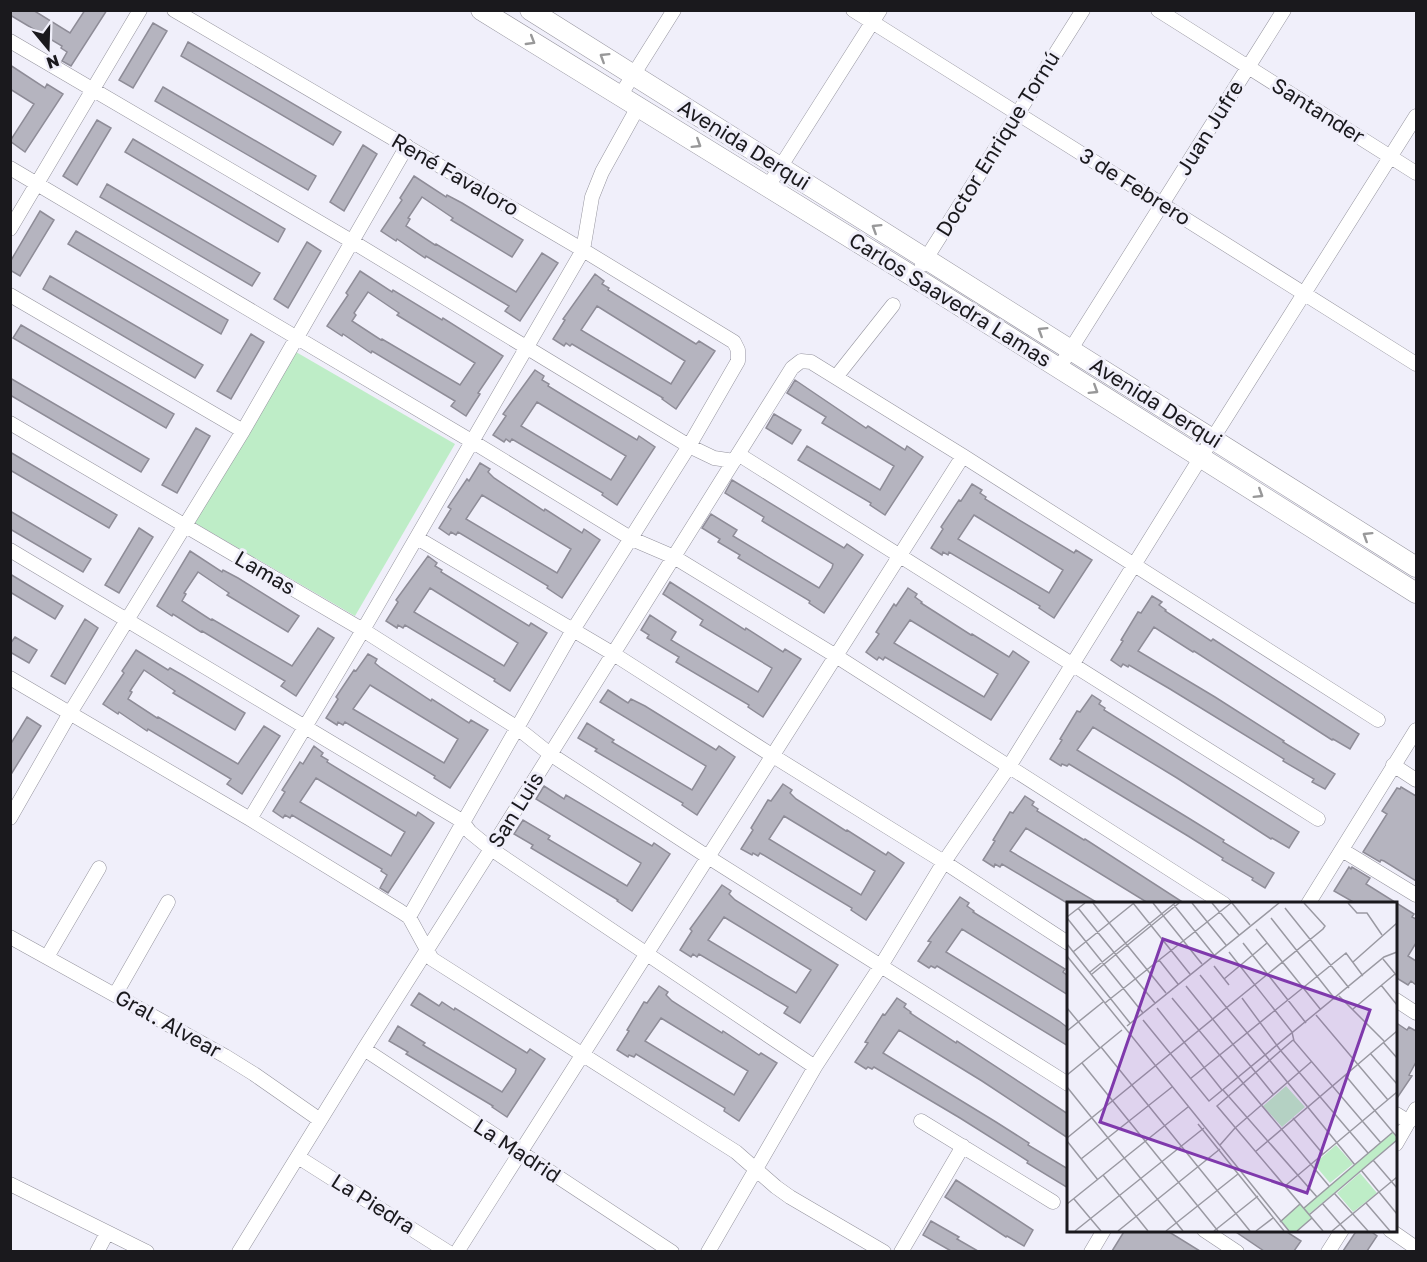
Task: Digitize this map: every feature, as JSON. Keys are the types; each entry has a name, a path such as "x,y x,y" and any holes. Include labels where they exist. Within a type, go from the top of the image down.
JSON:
{"main road":[{"name":"Carlos Saavedra Lamas","path":"481,10 1059,368 1416,593"},
{"name":"Avenida Derqui","path":"530,10 1416,567"}],"street":[{"path":"10,228 140,10"},
{"name":"René Favaloro","path":"174,10 583,250 734,342 738,350 738,361 689,446"},
{"path":"620,96 674,10"},
{"name":"3 de Febrero","path":"853,10 1416,364"},
{"path":"768,188 880,10"},
{"name":"Doctor Enrique Tornú","path":"914,278 1083,10"},
{"name":"Santander","path":"1158,10 1416,172"},
{"name":"Juan Jufre","path":"1059,368 1284,10"},
{"path":"10,42 353,242 689,446 714,458 736,458 900,556 1318,819"},
{"path":"250,819 417,538 583,250 592,197 602,172 638,107"},
{"path":"708,1251 815,1067 882,964 944,862 1010,765 1416,116"},
{"path":"12,812 243,431 407,146"},
{"path":"10,168 473,441 632,539 674,557 1010,765 1222,902"},
{"path":"10,295 243,431"},
{"path":"893,305 836,377 1378,720"},
{"name":"San Luis","path":"239,1251 612,652 792,368 801,361 812,362 836,377"},
{"name":"Lamas","path":"10,423 363,630 516,727 550,754 708,857 882,964 1067,1083"},
{"path":"409,917 573,630 689,446"},
{"path":"457,1251 963,456"},
{"path":"417,538 612,652 1067,942"},
{"path":"10,550 462,821 470,832 491,849 815,1067"},
{"path":"10,678 250,819 409,917 432,959 736,1152 790,1197 884,1251"},
{"path":"1309,902 1416,730"},
{"path":"1393,765 1416,780"},
{"path":"1342,850 1416,895"},
{"path":"47,957 99,868"},
{"path":"115,995 168,902"},
{"name":"Gral. Alvear","path":"10,937 225,1056 320,1120"},
{"path":"1397,1001 1416,1012"},
{"name":"La Madrid","path":"364,1048 672,1251"},
{"path":"1397,1141 1416,1109"},
{"path":"1397,1115 1409,1122"},
{"path":"921,1121 1053,1202"},
{"path":"901,1251 963,1146"},
{"name":"La Piedra","path":"298,1157 448,1251"},
{"path":"10,1184 106,1233 147,1251"},
{"path":"1091,1251 1103,1232"},
{"path":"1207,1232 1237,1251"},
{"path":"1329,1251 1341,1232"},
{"path":"1393,1232 1416,1248"},
{"path":"97,1251 106,1233"}],"green space":[{"path":"296,352 455,444 355,616 195,523"}],"building":[{"path":"10,10 33,10 70,33 85,10 107,10 71,66 62,61 67,52 61,48 62,46 10,15"},
{"path":"153,23 167,31 133,88 119,80"},
{"path":"188,42 341,132 333,145 181,56"},
{"path":"10,65 45,88 47,84 63,94 25,152 10,141 34,104 10,89"},
{"path":"163,87 316,176 308,190 155,101"},
{"path":"97,120 111,128 77,185 63,176"},
{"path":"133,139 285,229 278,242 125,152"},
{"path":"363,145 377,154 344,211 330,202"},
{"path":"414,176 446,197 447,195 462,203 523,240 512,257 451,220 453,218 422,197 408,218 410,219 406,226 435,245 516,292 542,253 558,263 520,321 505,311 509,306 381,231 402,200 400,198"},
{"path":"107,184 260,273 252,286 100,197"},
{"path":"40,211 54,220 20,276 10,270 10,262"},
{"path":"76,231 228,320 221,334 68,244"},
{"path":"307,242 321,251 288,308 274,299"},
{"path":"360,271 392,292 393,290 442,320 443,318 503,356 478,393 480,394 466,416 451,406 455,401 327,326 348,295 346,293","holes":["368,292 399,313 397,315 475,363 460,385 352,321 356,315 354,313"]},
{"path":"595,274 604,281 602,284 609,288 608,290 696,344 699,341 715,351 676,409 663,398 572,344 570,346 566,343 564,346 553,339 565,320 563,319","holes":["597,306 685,361 671,384 581,330"]},
{"path":"50,276 203,365 195,378 43,289"},
{"path":"21,325 174,414 166,428 13,338"},
{"path":"251,334 264,342 231,399 217,391"},
{"path":"535,370 544,376 542,380 549,384 548,386 637,440 639,436 655,447 617,505 602,495 603,493 512,439 510,442 506,439 504,442 493,435 506,416 503,414","holes":["537,402 626,456 611,480 521,426"]},
{"path":"10,378 149,459 141,472 10,395"},
{"path":"795,380 866,428 868,426 905,450 907,446 923,457 885,515 870,505 871,503 798,460 807,446 880,490 894,466 822,423 826,417 787,393"},
{"path":"774,414 801,430 792,444 766,428"},
{"path":"196,428 210,436 177,493 162,485"},
{"path":"10,452 117,515 109,528 10,470"},
{"path":"480,463 490,469 488,472 494,478 544,511 545,509 582,533 584,529 600,540 562,598 547,588 548,586 458,532 456,535 451,532 449,535 439,528 451,509 448,507 467,479 469,481","holes":["482,495 571,549 557,573 466,519"]},
{"path":"732,480 844,548 847,544 863,555 824,613 809,603 810,601 738,558 740,555 718,542 720,539 702,528 711,514 737,530 733,536 819,588 832,568 833,564 762,521 764,517 725,493"},
{"path":"972,484 982,490 980,493 986,497 985,499 1074,553 1076,550 1092,560 1054,618 1039,608 1040,606 949,552 948,555 943,552 942,555 931,548 943,529 941,527 959,500 961,501","holes":["974,515 1063,570 1049,593 958,539"]},
{"path":"10,511 91,559 83,572 10,529"},
{"path":"139,528 153,537 119,593 105,585"},
{"path":"190,551 299,616 288,632 227,595 229,593 198,572 184,593 186,594 182,601 211,620 292,666 318,628 334,638 296,696 281,686 285,681 157,606"},
{"path":"428,556 437,563 435,566 442,570 441,572 529,626 531,623 547,633 510,691 494,681 495,679 405,625 403,628 398,625 397,628 386,621 398,602 396,600","holes":["430,588 518,643 504,666 414,612"]},
{"path":"10,574 63,606 55,619 10,592"},
{"path":"670,582 745,630 746,628 783,652 785,649 801,659 763,717 748,707 749,705 676,662 679,657 647,638 649,635 641,630 650,615 676,632 671,640 758,692 772,668 700,625 703,620 663,594"},
{"path":"908,588 917,594 915,597 921,603 971,635 1009,657 1013,651 1029,662 991,720 885,657 883,660 879,657 877,660 866,652 879,634 876,632 894,604 896,606","holes":["910,620 998,674 984,697 894,643"]},
{"path":"1152,596 1162,602 1159,605 1165,611 1211,641 1213,639 1359,734 1350,749 1332,740 1154,627 1138,651 1335,774 1325,789 1312,782 1314,779 1283,761 1284,759 1170,689 1129,665 1128,667 1123,664 1121,667 1111,660 1138,612 1141,613"},
{"path":"85,619 98,628 65,684 51,676"},
{"path":"15,637 37,650 29,663 10,652 10,644"},
{"path":"136,650 245,713 235,730 173,693 175,691 144,670 130,691 132,692 128,699 157,718 238,764 264,726 280,736 242,794 227,784 231,779 103,704"},
{"path":"368,654 377,659 375,663 381,668 431,701 432,699 469,723 471,720 488,730 450,788 434,778 435,776 345,722 343,725 338,722 337,725 326,718 338,699 336,697 354,670 356,671","holes":["370,685 458,739 444,763 353,709"]},
{"path":"608,690 628,703 631,699 645,706 716,750 719,746 735,757 697,815 682,805 683,803 595,751 597,749 578,738 587,723 614,740 612,742 692,790 706,766 600,702"},
{"path":"1092,695 1101,701 1099,704 1105,708 1104,710 1299,832 1289,848 1271,839 1093,727 1077,750 1274,873 1265,888 1252,880 1253,878 1222,860 1223,858 1069,764 1061,766 1050,759 1077,711 1080,712"},
{"path":"27,717 41,726 10,776 10,745"},
{"path":"314,746 323,753 321,756 328,760 327,762 416,816 418,812 434,823 388,893 380,888 387,875 381,871 382,869 292,815 290,818 285,815 283,818 273,811 285,792 282,790 300,762 303,764","holes":["316,778 405,832 391,856 300,802"]},
{"path":"783,784 792,790 790,793 796,799 886,855 888,852 904,863 866,920 851,910 852,908 760,853 758,856 753,853 752,855 741,849 768,800 771,801","holes":["784,816 875,871 861,895 769,839"]},
{"path":"544,786 564,799 566,795 652,846 654,843 670,854 632,911 618,900 531,848 533,845 514,834 523,820 550,836 548,839 627,886 639,867 641,863 536,799"},
{"path":"1401,787 1416,796 1416,881 1384,861 1380,862 1363,852 1387,814 1382,811 1397,788"},
{"path":"1025,796 1034,802 1032,805 1038,809 1037,811 1182,902 1146,902 1026,828 1010,851 1096,902 1067,903 1002,864 1000,867 995,864 994,867 983,860 1010,812 1013,813"},
{"path":"1349,867 1351,869 1352,867 1370,878 1366,884 1395,902 1353,902 1334,891"},
{"path":"722,885 731,891 729,894 735,900 838,965 800,1023 784,1013 788,1007 699,954 697,957 693,954 691,957 680,950 692,931 690,929","holes":["724,917 811,970 796,993 708,940"]},
{"path":"960,897 969,903 967,906 973,912 1065,969 1063,972 1067,975 1067,994 962,929 946,952 1059,1021 1067,1027 1067,1045 937,966 929,968 918,961 931,942 928,941"},
{"path":"1397,903 1414,914 1412,917 1416,919 1416,943 1408,956 1416,961 1416,985 1411,981 1408,985 1397,978"},
{"path":"659,986 668,992 666,995 672,1001 759,1055 761,1053 777,1063 739,1121 724,1111 725,1108 636,1054 634,1057 629,1055 628,1057 617,1050 644,1002 647,1003","holes":["661,1018 748,1071 734,1095 645,1041"]},
{"path":"419,993 439,1006 442,1002 454,1010 455,1008 527,1053 530,1049 545,1059 507,1117 389,1041 398,1026 425,1043 423,1045 502,1092 515,1073 516,1069 411,1005"},
{"path":"897,998 906,1004 904,1007 910,1013 1067,1113 1067,1137 899,1030 883,1053 1067,1168 1067,1187 960,1118 874,1067 866,1069 855,1062 868,1043 865,1042 883,1014 885,1015"},
{"path":"1397,1023 1407,1030 1409,1027 1416,1031 1416,1062 1409,1075 1412,1076 1397,1098"},
{"path":"956,1180 1033,1230 1024,1246 1006,1237 945,1197"},
{"path":"931,1221 978,1251 951,1251 923,1235"},
{"path":"1124,1232 1169,1232 1200,1251 1112,1251"},
{"path":"1236,1232 1287,1232 1301,1241 1294,1251 1264,1251"},
{"path":"1356,1232 1372,1232 1377,1236 1367,1251 1343,1251"}]}
